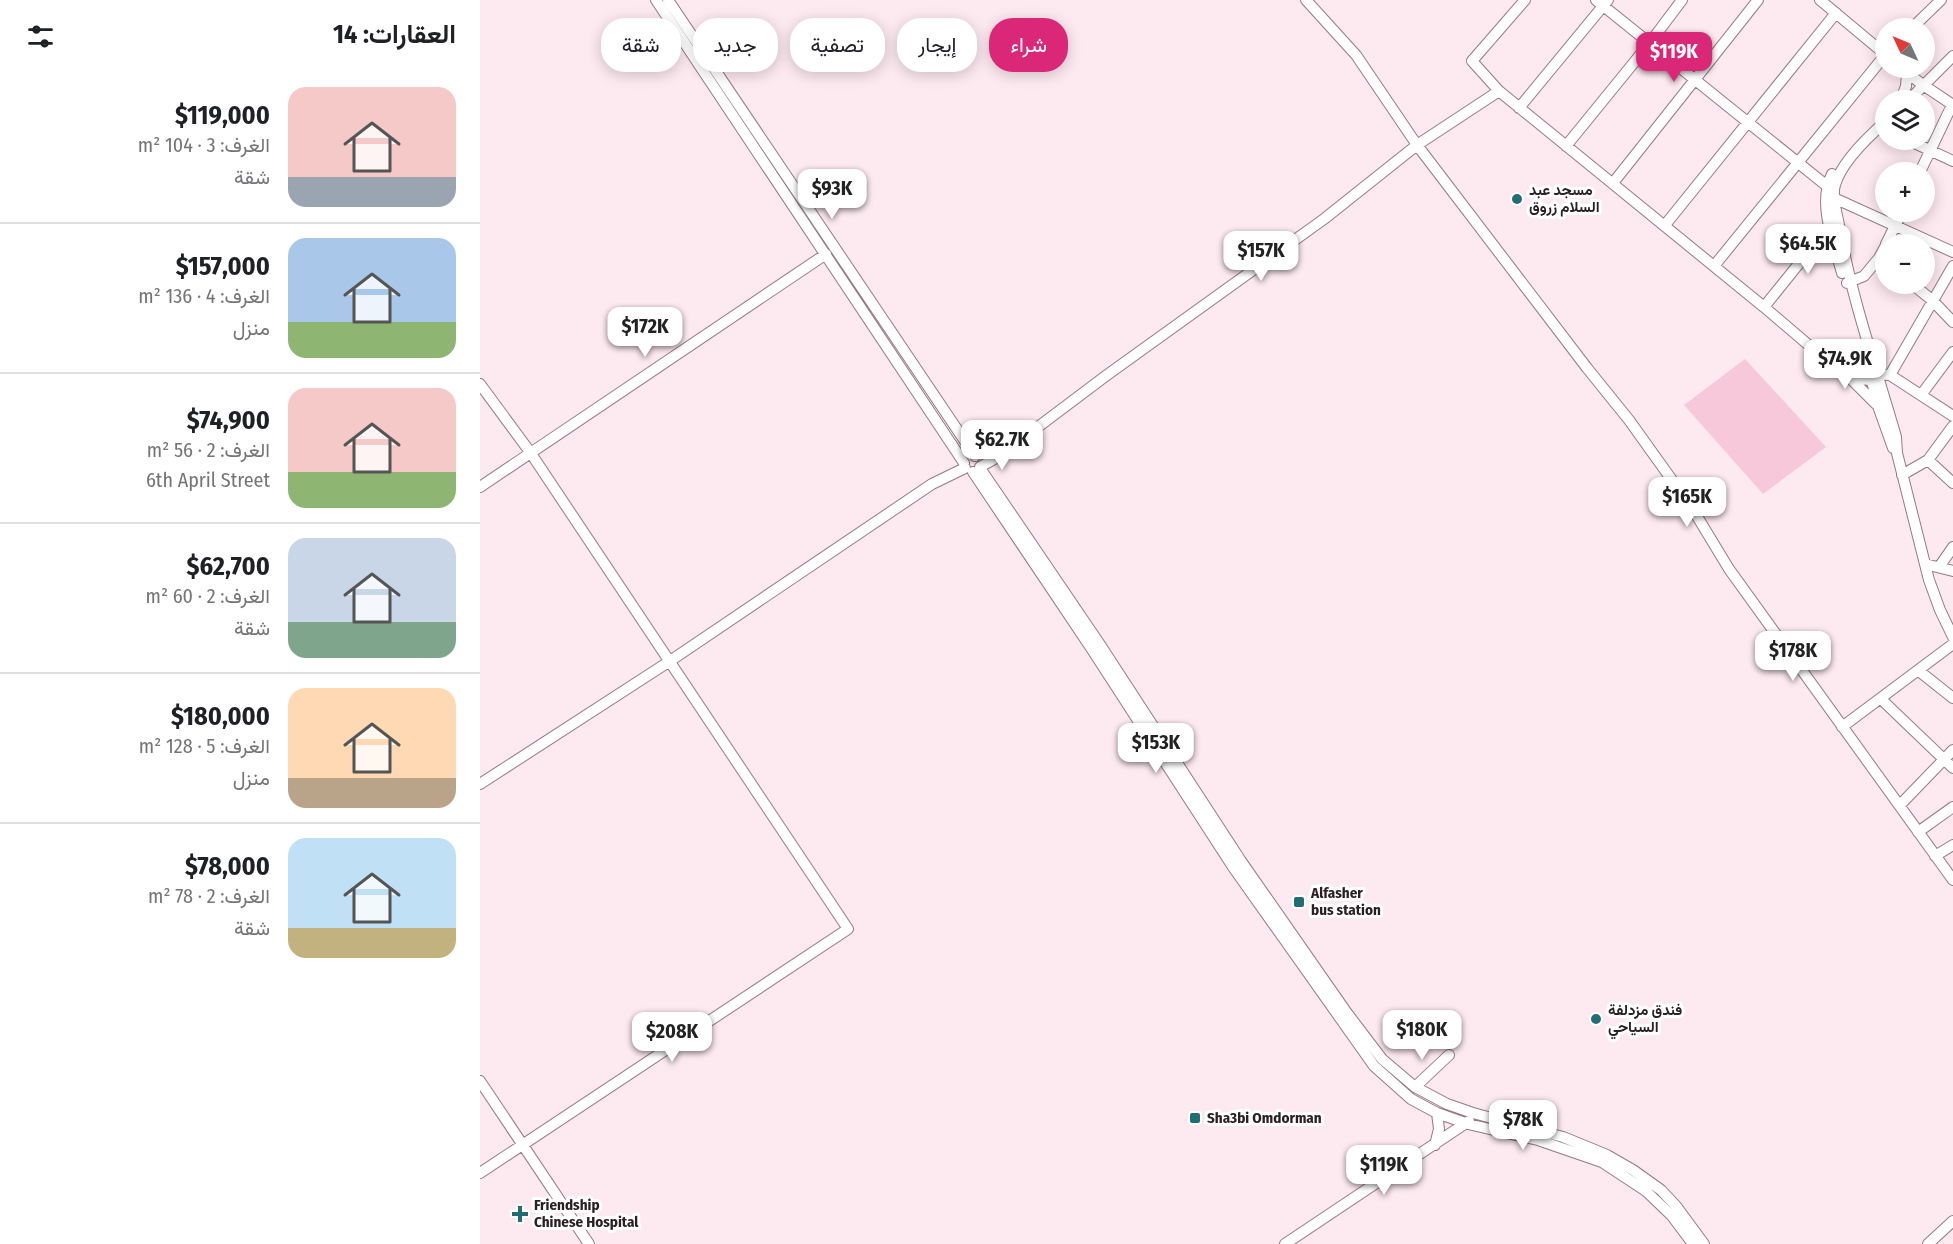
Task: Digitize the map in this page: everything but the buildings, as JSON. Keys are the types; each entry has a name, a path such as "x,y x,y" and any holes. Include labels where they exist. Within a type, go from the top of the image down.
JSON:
{"street":[{"path":"656,0 826,254 974,464"},
{"path":"668,0 1374,1066 1411,1099 1437,1113 1471,1119 1602,1162 1646,1191 1698,1243"},
{"path":"1306,0 1356,55 1417,145 1558,331 1629,420 1692,508 1729,569 1953,880"},
{"path":"1525,0 1472,61 1499,91 1833,362 1874,377"},
{"path":"1566,146 1682,0"},
{"path":"1613,183 1758,0"},
{"path":"1820,0 1875,46"},
{"path":"1922,18 1941,0"},
{"path":"1519,108 1602,2 1649,44 1827,186"},
{"path":"1665,225 1836,13"},
{"path":"1918,90 1953,56"},
{"path":"1714,266 1875,66"},
{"path":"1914,78 1953,105 1935,140"},
{"path":"480,784 670,661 932,484 1007,449 1324,219 1417,145 1499,91"},
{"path":"1875,133 1838,166 1827,186 1826,202 1830,225 1849,283 1874,377 1878,406 1886,432 1897,453"},
{"path":"1857,150 1838,176 1834,186 1834,198 1849,283 1862,347 1896,437 1902,475 1925,564 1940,610 1953,637"},
{"path":"1925,162 1930,150 1953,161"},
{"path":"1834,198 1953,252"},
{"path":"1892,234 1897,222"},
{"path":"1764,307 1830,225"},
{"path":"480,487 826,254"},
{"path":"1890,375 1953,266"},
{"path":"1849,283 1864,276 1875,267"},
{"path":"1924,294 1953,322"},
{"path":"1833,362 1855,361 1862,347"},
{"path":"1921,395 1953,352"},
{"path":"1833,362 1836,369 1846,375 1878,406"},
{"path":"1846,375 1874,377 1890,375 1953,416"},
{"path":"480,384 530,452 848,929 480,1173"},
{"path":"1902,475 1928,460 1953,426"},
{"path":"1928,460 1953,483"},
{"path":"1940,567 1953,547"},
{"path":"1925,564 1953,572"},
{"path":"1842,727 1953,644"},
{"path":"1919,671 1953,698"},
{"path":"1881,699 1953,768"},
{"path":"1900,805 1953,750"},
{"path":"1918,832 1953,807"},
{"path":"1935,856 1953,845"},
{"path":"1260,897 1375,1050 1416,1087 1471,1119"},
{"path":"1416,1087 1449,1055"},
{"path":"480,1081 589,1244"},
{"path":"1435,1145 1439,1129 1437,1113"},
{"path":"1285,1244 1471,1119"},
{"path":"1928,1244 1953,1221"}],"shaded area":[{"path":"1745,359 1826,447 1763,494 1684,405"}],"place":[{"name":"مسجد عبد السلام زروق","path":"1517,199"},
{"name":"Alfasher bus station","path":"1299,902"},
{"name":"فندق مزدلفة السياحي","path":"1596,1019"},
{"name":"Sha3bi Omdorman","path":"1195,1118"},
{"name":"Friendship Chinese Hospital","path":"520,1214"}]}
